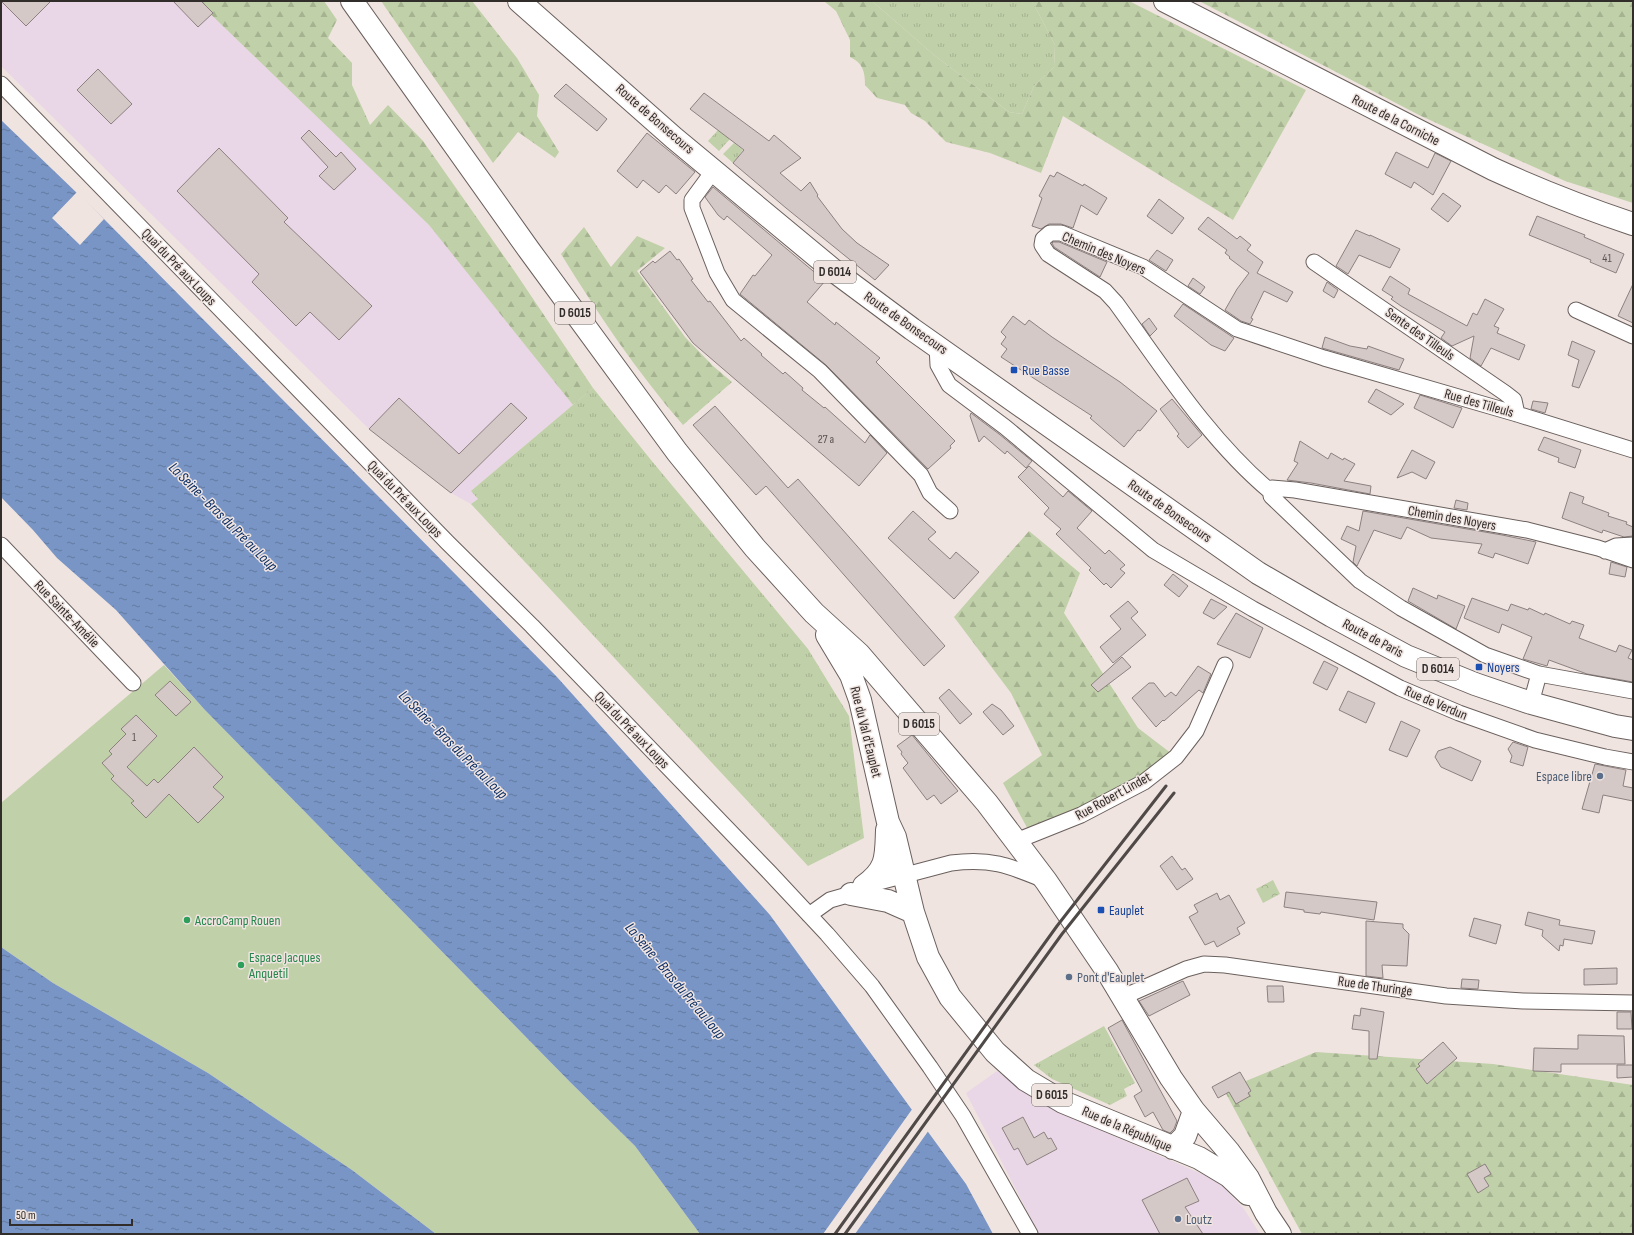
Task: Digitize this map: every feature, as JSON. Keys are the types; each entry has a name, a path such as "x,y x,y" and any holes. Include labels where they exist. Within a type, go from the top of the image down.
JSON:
{"main road":[{"name":"D 6015","path":"352,1 529,250 677,452 755,548 814,613"},
{"name":"Route de Bonsecours","path":"519,1 674,138 838,274 898,319 1258,573"},
{"name":"Route de la Corniche","path":"1165,1 1500,172 1570,202 1633,224"},
{"name":"Route de Paris","path":"1258,573 1332,616 1406,656 1475,684 1531,703 1615,726 1633,729"},
{"name":"Rue du Val d'Eauplet","path":"814,613 851,675 858,694 888,822 895,837 904,875"},
{"name":"Rue du Val d'Eauplet","path":"814,613 859,654 987,803 1016,841"},
{"path":"858,890 876,876 884,861 887,848 888,822"},
{"name":"Rue de la République","path":"1016,841 1046,881 1123,997 1171,1078 1194,1111 1229,1152 1248,1178 1266,1213 1280,1234"},
{"name":"Rue de la République","path":"904,875 913,912 928,957 950,997 976,1030 1006,1062 1026,1080 1063,1102 1198,1158 1229,1176 1266,1213"},
{"path":"858,890 888,900 913,912"},
{"path":"1173,1148 1185,1136 1194,1111"}],"street":[{"name":"Quai du Pré aux Loups","path":"1,84 432,527 532,626 809,914 824,938 872,986 1030,1234"},
{"path":"714,170 692,200 692,208 718,273 733,300 820,372 921,475 930,493 950,511"},
{"name":"Chemin des Noyers","path":"1324,358 1237,329 1143,267 1061,233 1050,233 1043,238 1042,244 1048,254 1105,291 1116,303 1181,393 1224,446 1259,482 1271,492 1271,496 1360,581 1395,604 1485,655 1538,674 1633,691"},
{"name":"Sente des Tilleuls","path":"1314,262 1514,400 1517,414"},
{"path":"1576,310 1633,336"},
{"name":"Rue de Verdun","path":"937,346 938,365 949,385 1005,428 1153,550 1253,609 1400,688 1458,713 1535,740 1605,757 1633,762"},
{"name":"Rue des Tilleuls","path":"1324,358 1517,414 1633,450"},
{"name":"Chemin des Noyers","path":"1271,492 1272,488 1295,490 1527,530 1633,560"},
{"name":"Rue Sainte-Amélie","path":"1,545 133,683"},
{"path":"1605,551 1616,546 1633,545"},
{"name":"Rue Robert Lindet","path":"1016,841 1081,815 1144,782 1176,757 1196,731 1225,665"},
{"path":"1531,703 1538,674"},
{"path":"809,914 830,900 858,890 904,875 965,861 991,862 1010,866 1046,881"},
{"name":"Rue de Thuringe","path":"1123,997 1186,969 1204,964 1225,965 1446,996 1522,1001 1633,1003"}],"shaded area":[{"path":"1,1 197,1 429,225 573,405 471,491 478,499 471,504 451,493 369,429 1,66"},
{"path":"997,1071 1063,1114 1218,1181 1244,1209 1260,1234 1039,1234 966,1093"}],"green space":[{"path":"197,1 324,1 337,20 328,38 352,63 352,85 370,125 388,105 423,141 515,272 593,388 573,405 429,225"},
{"path":"381,1 472,1 517,58 539,95 537,116 559,152 555,158 518,132 493,163"},
{"path":"824,1 872,1 934,55 1009,112 1022,114 1034,86 1054,67 1055,45 1032,1 1129,1 1306,90 1233,220 1063,116 1041,173 990,153 946,142 925,121 911,113 905,105 877,98 865,85 862,68 858,62 850,57 850,40 836,11"},
{"path":"872,1 1032,1 1055,45 1054,67 1034,86 1022,114 1009,112 934,55"},
{"path":"1199,1 1633,1 1633,203 1565,181 1421,116"},
{"path":"718,130 730,139 719,151 708,141"},
{"path":"734,143 743,150 733,163 723,154"},
{"path":"584,227 611,267 637,236 665,248 637,271 685,337 713,366 732,382 683,425 666,405 619,342 589,299 561,254"},
{"path":"593,388 808,649 849,716 864,838 808,866 471,504 478,499 471,491"},
{"path":"1029,531 1080,573 1064,613 1138,728 1176,757 1031,835 1003,783 1042,755 1011,693 954,617"},
{"name":"Espace Jacques Anquetil","path":"164,665 204,709 570,1082 635,1146 700,1234 436,1234 352,1170 208,1073 53,983 1,947 1,803"},
{"path":"1273,880 1280,894 1263,903 1256,889"},
{"path":"1104,1026 1135,1083 1124,1089 1127,1096 1110,1105 1052,1079 1034,1065"},
{"path":"1316,1052 1493,1064 1633,1085 1633,1234 1302,1234 1224,1090"}],"water":[{"name":"La Seine - Bras du Pré au Loup","path":"1,120 104,219 557,677 770,915 966,1184 993,1234 700,1234 635,1146 570,1082 204,709 116,610 57,558 33,530 1,497"},
{"path":"1,947 53,983 208,1073 352,1170 436,1234 1,1234"}],"pier":[{"path":"77,192 104,219 80,245 52,218"},
{"path":"913,1108 929,1130 855,1234 823,1234"}],"building":[{"path":"1,1 51,1 26,26"},
{"path":"173,1 201,1 213,13 198,27"},
{"path":"98,69 132,104 111,124 77,90"},
{"path":"566,84 607,119 597,131 554,96"},
{"path":"704,93 769,141 774,135 801,158 780,173 801,191 810,182 818,195 817,196 842,229 857,243 889,265 875,280 733,163 744,150 690,109"},
{"path":"309,130 336,157 341,152 356,169 334,190 319,176 328,167 301,138"},
{"path":"647,133 695,172 676,194 666,185 659,193 643,180 637,188 617,171"},
{"path":"219,148 288,218 284,222 372,306 339,340 310,312 296,326 252,282 259,274 177,191"},
{"path":"1396,152 1428,168 1435,153 1451,161 1433,195 1414,182 1411,188 1385,174"},
{"path":"1057,172 1083,186 1084,184 1107,198 1097,215 1081,205 1073,228 1061,224 1049,224 1041,229 1032,226 1042,198 1039,196 1050,175 1054,177"},
{"path":"713,187 825,281 807,302 835,325 836,322 880,358 876,362 955,441 950,446 951,448 928,469 826,365 740,294 753,275 755,276 772,255 727,216 724,220 718,215 705,197"},
{"path":"1443,193 1461,206 1448,222 1431,209"},
{"path":"1159,199 1184,218 1172,234 1147,216"},
{"path":"1537,216 1585,235 1584,237 1624,254 1616,273 1590,262 1591,260 1529,235"},
{"path":"1208,217 1237,239 1240,236 1251,245 1247,250 1263,262 1257,273 1293,292 1287,302 1264,291 1251,318 1253,319 1250,324 1241,321 1225,310 1237,289 1249,273 1229,258 1230,257 1225,253 1227,250 1198,229"},
{"path":"1356,230 1400,249 1390,268 1359,255 1348,274 1336,266"},
{"path":"1053,242 1059,242 1107,262 1100,277 1054,247"},
{"path":"1157,250 1173,260 1166,271 1149,260"},
{"path":"670,251 677,260 679,259 693,279 691,280 708,302 710,301 741,341 744,338 762,354 761,355 783,374 785,372 803,388 802,390 824,408 825,407 865,443 870,435 887,453 859,486 693,343 640,272 653,261 655,263"},
{"path":"1390,276 1410,289 1408,294 1467,326 1473,313 1477,315 1485,299 1504,309 1494,326 1499,328 1497,333 1525,345 1519,360 1491,348 1481,366 1470,358 1474,336 1452,346 1441,338 1445,332 1401,306 1391,299 1393,297 1382,290"},
{"path":"1193,278 1205,287 1200,294 1188,286"},
{"path":"1327,282 1338,290 1334,298 1323,291"},
{"path":"1633,284 1633,323 1618,316"},
{"path":"1183,304 1234,338 1225,351 1211,345 1174,316"},
{"path":"1013,316 1025,325 1029,320 1120,382 1157,411 1124,447 1090,418 1092,416 1001,357 1007,349 1001,344 1006,337 1001,332"},
{"path":"1149,318 1157,329 1150,336 1142,324"},
{"path":"1325,337 1350,346 1367,349 1368,346 1404,359 1399,370 1322,348"},
{"path":"1572,341 1595,351 1579,388 1572,386 1579,360 1568,355"},
{"path":"1376,389 1404,404 1391,415 1368,402"},
{"path":"1420,395 1462,408 1453,428 1414,408"},
{"path":"399,398 459,454 511,403 527,418 451,493 369,429"},
{"path":"1172,399 1202,435 1188,448 1177,436 1179,434 1160,409"},
{"path":"1533,401 1548,403 1545,413 1531,409"},
{"path":"715,406 788,488 798,479 945,646 924,666 766,486 756,495 693,425"},
{"path":"971,413 1032,461 1026,468 1007,451 1005,454 984,436 979,442 970,416"},
{"path":"1544,437 1581,450 1575,468 1558,462 1559,458 1538,450"},
{"path":"1300,441 1328,459 1331,453 1343,460 1344,458 1355,464 1344,481 1371,486 1370,494 1287,480 1298,463 1294,461"},
{"path":"1412,450 1435,462 1426,479 1412,472 1397,478"},
{"path":"1029,466 1063,497 1068,491 1092,511 1077,528 1105,554 1109,550 1125,565 1120,569 1125,573 1111,588 1106,583 1104,585 1089,570 1091,568 1056,534 1061,529 1044,514 1049,508 1018,477"},
{"path":"1570,492 1584,497 1582,503 1609,513 1608,516 1627,522 1626,524 1633,527 1633,536 1624,537 1603,530 1602,533 1562,518"},
{"path":"1456,500 1468,503 1467,510 1454,508"},
{"path":"913,511 936,532 928,539 950,559 956,552 979,572 954,599 888,538"},
{"path":"1363,511 1536,542 1528,564 1495,553 1493,558 1478,553 1482,544 1431,538 1407,527 1401,539 1374,530 1357,566 1353,562 1356,546 1341,539 1347,526 1359,531"},
{"path":"1611,562 1627,567 1625,577 1609,574"},
{"path":"1173,574 1188,586 1179,597 1164,585"},
{"path":"1413,588 1437,599 1438,595 1465,606 1456,629 1408,601"},
{"path":"1472,598 1508,611 1511,604 1528,610 1529,608 1544,615 1545,613 1570,624 1572,621 1584,625 1579,638 1616,652 1619,645 1632,650 1628,658 1633,660 1633,682 1587,674 1549,660 1547,666 1523,659 1532,637 1502,624 1499,633 1464,618"},
{"path":"1211,599 1227,607 1214,619 1203,613"},
{"path":"1128,601 1138,612 1131,618 1146,635 1113,663 1100,647 1121,629 1110,616"},
{"path":"1236,613 1263,628 1250,658 1217,644"},
{"path":"1122,657 1131,667 1098,692 1091,685"},
{"path":"1324,661 1338,668 1327,690 1313,683"},
{"path":"1198,666 1211,674 1203,693 1199,690 1156,727 1132,698 1149,683 1154,683 1165,697 1171,692 1176,696"},
{"path":"170,681 191,702 176,716 155,695"},
{"path":"949,689 972,714 960,724 939,698"},
{"path":"1348,691 1375,703 1366,723 1339,710"},
{"path":"992,704 1001,710 1014,726 1003,735 983,712"},
{"path":"136,715 157,736 127,767 147,786 154,779 158,783 194,747 223,777 213,787 224,797 198,823 169,794 146,818 131,803 134,801 111,779 114,776 102,763 112,754 109,751 126,734 121,729"},
{"path":"1401,721 1420,730 1407,757 1389,750"},
{"path":"912,735 958,791 941,804 934,795 927,800 903,768 908,763 897,746"},
{"path":"1513,742 1528,747 1523,766 1510,762 1512,756 1508,749"},
{"path":"1450,747 1481,761 1472,781 1441,767 1435,757 1438,751"},
{"path":"1595,764 1626,770 1623,786 1633,788 1633,801 1603,795 1599,813 1582,809"},
{"path":"1172,856 1182,870 1185,868 1193,879 1177,890 1160,866"},
{"path":"1286,892 1377,902 1374,920 1321,912 1320,914 1304,912 1304,910 1284,907"},
{"path":"1217,893 1220,900 1229,895 1245,923 1237,928 1240,934 1217,947 1214,941 1205,945 1189,917 1198,912 1194,905"},
{"path":"1528,912 1560,920 1559,925 1595,931 1592,944 1564,939 1563,946 1560,945 1559,951 1542,936 1543,930 1525,925"},
{"path":"1474,918 1501,925 1496,944 1469,936"},
{"path":"1366,921 1403,924 1403,928 1409,934 1407,966 1382,965 1383,978 1366,976"},
{"path":"1617,968 1617,984 1584,985 1584,969"},
{"path":"1462,979 1479,980 1478,989 1461,988"},
{"path":"1183,981 1190,995 1149,1016 1139,1001"},
{"path":"1267,986 1283,986 1284,1002 1268,1002"},
{"path":"1361,1008 1384,1012 1377,1059 1369,1059 1369,1031 1352,1029 1354,1015 1360,1016"},
{"path":"1617,1012 1631,1012 1632,1029 1617,1029"},
{"path":"1122,1020 1177,1121 1174,1129 1170,1133 1163,1130 1153,1112 1145,1117 1134,1096 1142,1091 1108,1028"},
{"path":"1578,1035 1624,1036 1625,1064 1561,1064 1561,1072 1533,1071 1534,1048 1578,1049"},
{"path":"1443,1042 1457,1058 1427,1084 1416,1069 1420,1066 1418,1064"},
{"path":"1617,1065 1633,1065 1633,1077 1617,1078"},
{"path":"1240,1072 1251,1091 1248,1093 1250,1096 1236,1104 1229,1092 1218,1098 1212,1087"},
{"path":"1023,1117 1034,1138 1044,1132 1048,1139 1051,1138 1057,1149 1027,1165 1018,1148 1014,1150 1002,1128"},
{"path":"1485,1164 1491,1174 1484,1178 1489,1186 1478,1193 1467,1174"},
{"path":"1187,1178 1199,1201 1185,1207 1203,1234 1160,1234 1142,1200"}],"railway":[{"path":"835,1234 1057,926 1166,786"},
{"path":"845,1234 1062,934 1174,793"}],"place":[{"name":"Rue Basse","path":"1014,370"},
{"name":"Noyers","path":"1479,667"},
{"name":"Espace libre","path":"1600,776"},
{"name":"Eauplet","path":"1101,910"},
{"name":"AccroCamp Rouen","path":"187,920"},
{"name":"Espace Jacques Anquetil","path":"241,965"},
{"name":"Pont d'Eauplet","path":"1069,977"},
{"name":"Loutz","path":"1178,1219"}]}
